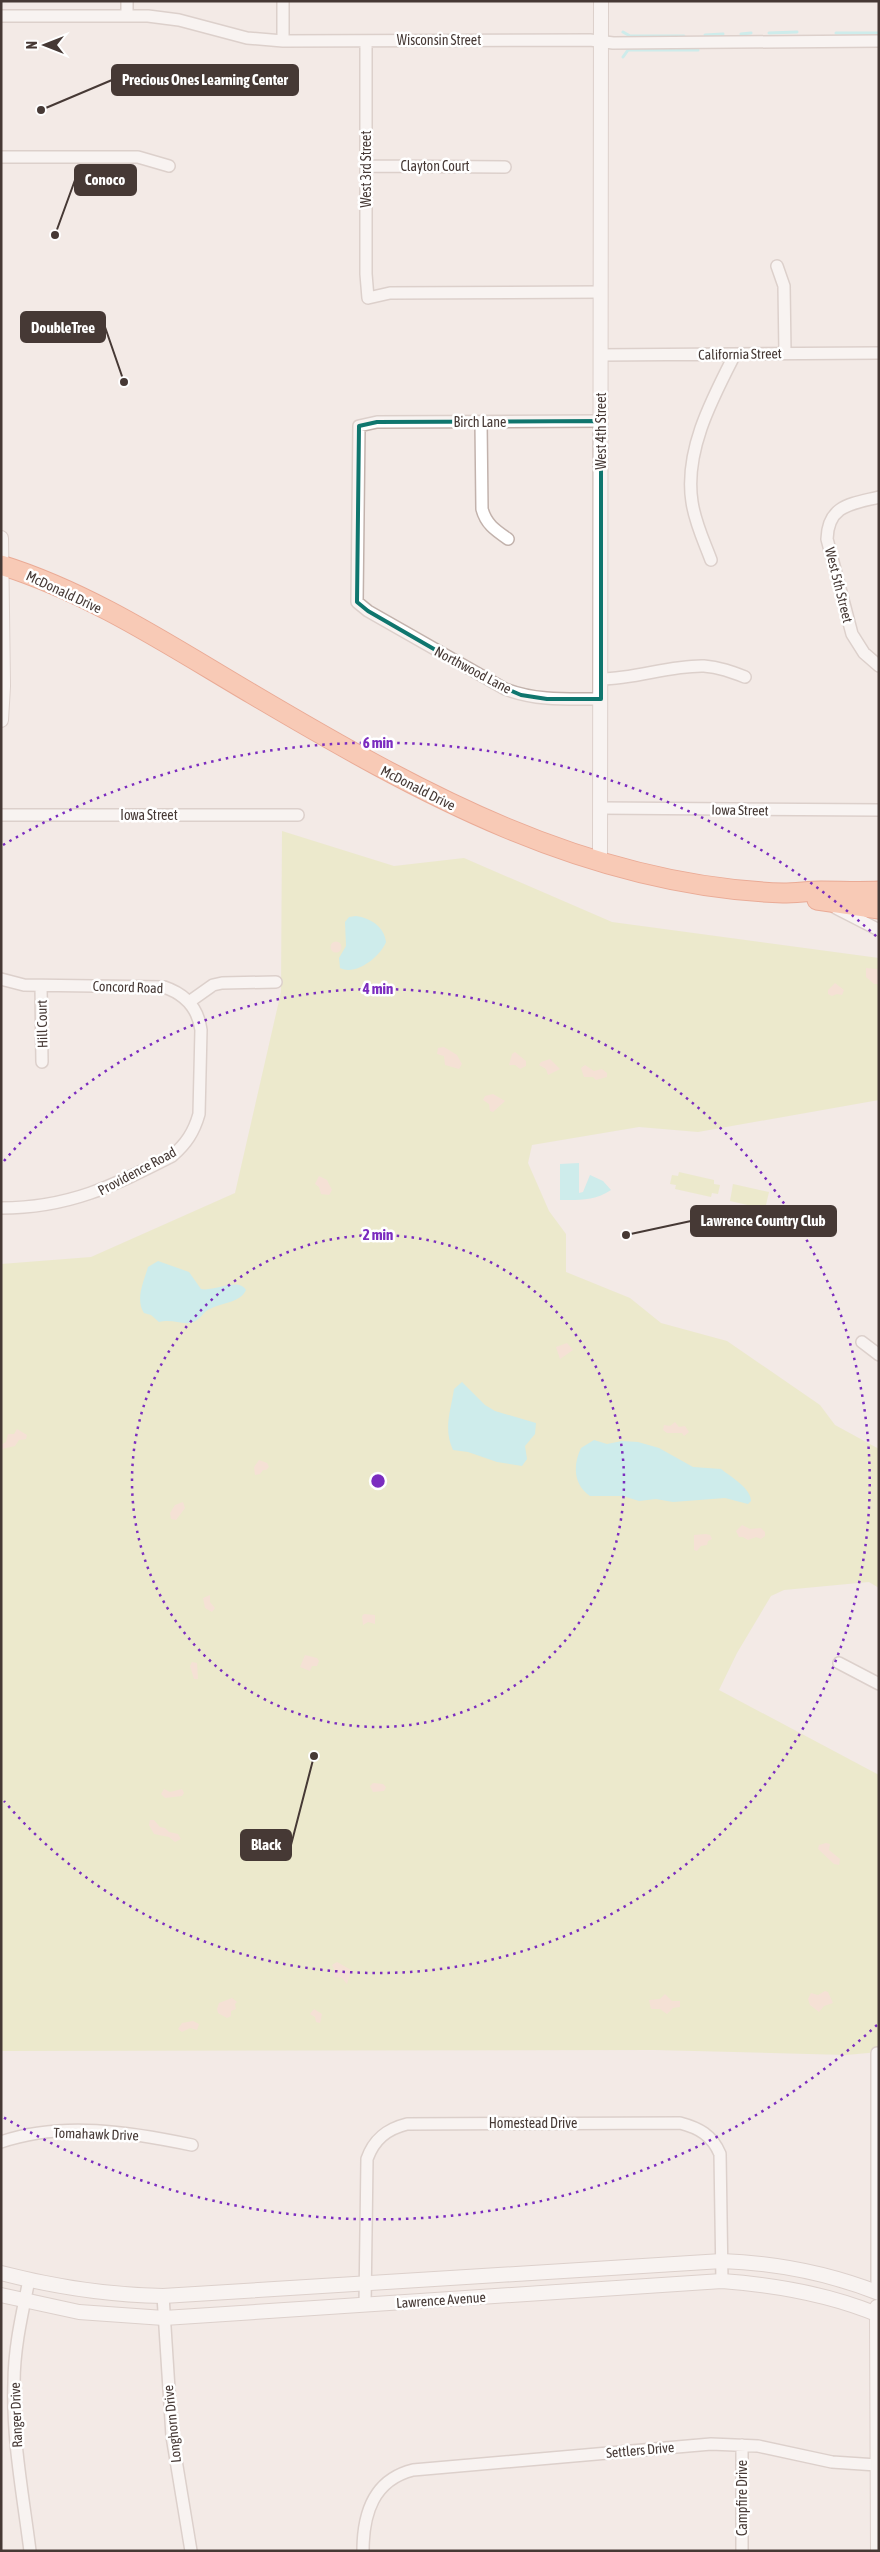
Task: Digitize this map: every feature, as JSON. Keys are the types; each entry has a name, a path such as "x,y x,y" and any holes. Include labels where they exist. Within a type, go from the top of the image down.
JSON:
{"highway":[{"name":"McDonald Drive","path":"2,566 69,593 138,627 313,730 450,804 539,842 600,862 692,882 784,893 823,902 879,908"},
{"name":"McDonald Drive","path":"784,893 879,891"}],"street":[{"path":"127,1 127,16"},
{"path":"283,1 283,41"},
{"name":"West 4th Street","path":"600,862 601,1"},
{"name":"Wisconsin Street","path":"1,16 127,16 164,18 247,38 283,41 601,41 613,43 879,41"},
{"name":"West 3rd Street","path":"366,41 366,274 368,298 390,293 601,292"},
{"path":"1,157 138,157 169,166"},
{"name":"Clayton Court","path":"366,166 505,167"},
{"path":"777,266 784,286 785,354"},
{"name":"California Street","path":"601,355 879,353"},
{"path":"712,560 695,519 691,498 691,476 705,418 735,354"},
{"name":"Birch Lane","path":"358,602 359,426 377,422 601,421"},
{"path":"481,422 482,509 484,519 490,527 508,539"},
{"name":"West 5th Street","path":"879,497 847,505 838,511 829,525 827,539 852,634 864,653 879,666"},
{"path":"1,538 3,686 1,720"},
{"name":"Northwood Lane","path":"358,602 368,611 505,689 521,695 547,700 601,699"},
{"path":"601,679 624,679 689,667 705,666 726,670 745,677"},
{"name":"Iowa Street","path":"600,808 879,810"},
{"name":"Iowa Street","path":"1,815 298,815"},
{"path":"823,902 879,930"},
{"name":"Concord Road","path":"1,979 24,985 41,986 151,985 174,990 189,1002"},
{"path":"189,1002 213,985 222,982 276,982"},
{"name":"Hill Court","path":"41,986 42,1062"},
{"name":"Providence Road","path":"1,1208 41,1206 93,1194 172,1156 182,1147 196,1126 200,1103 200,1025 196,1012 189,1002"},
{"path":"862,1342 879,1355"},
{"path":"839,1663 879,1684"},
{"path":"877,2053 878,2551"},
{"name":"Homestead Drive","path":"365,2305 367,2159 374,2145 386,2132 407,2124 680,2123 694,2127 711,2138 720,2154 722,2281"},
{"name":"Tomahawk Drive","path":"1,2142 34,2134 76,2131 155,2137 192,2145"},
{"name":"Lawrence Avenue","path":"1,2272 29,2280 98,2293 163,2296 722,2261 762,2263 796,2268 878,2292"},
{"name":"Ranger Drive","path":"29,2280 16,2356 14,2410 16,2448 30,2551"},
{"name":"Lawrence Avenue","path":"1,2295 80,2312 164,2318 722,2281 801,2291 840,2301 878,2315"},
{"name":"Longhorn Drive","path":"163,2296 172,2436 191,2551"},
{"name":"Settlers Drive","path":"363,2551 364,2532 369,2506 382,2488 402,2473 711,2444 758,2446 832,2462 877,2465"},
{"name":"Campfire Drive","path":"742,2445 742,2551"}],"highlighted area":[{"path":"601,421 601,699 547,699 521,695 491,682 368,611 357,602 359,426 377,422"}],"green space":[{"path":"282,831 394,866 464,858 612,922 879,958 879,1100 698,1132 639,1127 532,1145 528,1163 549,1211 566,1234 566,1272 630,1298 661,1323 727,1341 820,1405 835,1425 879,1449 879,1588 869,1582 784,1590 771,1596 737,1653 719,1690 879,1775 879,2052 846,2055 655,2050 1,2051 1,1264 91,1257 235,1193 281,992"},
{"path":"679,1172 714,1180 714,1184 720,1185 718,1194 712,1193 711,1197 675,1189 676,1185 670,1184 672,1175 678,1176"},
{"path":"733,1184 769,1192 765,1209 730,1201"}],"sand":[{"path":"336,941 342,947 336,953 330,947"},
{"path":"866,968 877,969 879,984 874,984 866,977"},
{"path":"835,983 844,990 842,995 832,996 828,994 828,990"},
{"path":"444,1047 457,1055 462,1064 459,1069 445,1065 444,1056 437,1054 438,1048"},
{"path":"515,1052 526,1061 526,1066 520,1069 515,1065 509,1065 512,1054"},
{"path":"550,1059 560,1069 548,1075 546,1069 539,1065 541,1062"},
{"path":"585,1065 594,1071 602,1069 607,1073 607,1077 596,1080 593,1077 584,1077 581,1068"},
{"path":"493,1094 505,1101 493,1112 490,1111 489,1104 483,1100 485,1096"},
{"path":"319,1176 327,1180 332,1190 329,1195 321,1194 319,1187 315,1184"},
{"path":"567,1343 573,1350 560,1359 556,1347"},
{"path":"675,1422 679,1427 685,1426 689,1432 684,1436 682,1433 667,1433 663,1430 664,1425 670,1426"},
{"path":"17,1429 27,1435 26,1439 19,1440 15,1446 2,1449 1,1445 6,1442 8,1434 14,1434"},
{"path":"259,1460 267,1463 269,1467 260,1474 255,1475 254,1467"},
{"path":"183,1502 185,1508 176,1520 171,1519 170,1513 175,1505"},
{"path":"742,1525 750,1529 761,1528 765,1532 765,1536 761,1539 756,1537 748,1540 739,1537 736,1531"},
{"path":"694,1535 710,1535 712,1539 708,1541 707,1545 701,1546 697,1551 694,1550"},
{"path":"210,1595 210,1602 215,1608 212,1612 205,1608 203,1598"},
{"path":"364,1614 375,1615 375,1624 368,1622 363,1625 362,1616"},
{"path":"305,1655 317,1658 319,1661 317,1666 312,1666 310,1671 300,1667"},
{"path":"192,1662 197,1663 198,1679 194,1679 190,1666"},
{"path":"373,1783 383,1784 386,1787 384,1791 373,1792 370,1786"},
{"path":"164,1789 170,1792 182,1789 184,1793 182,1796 165,1798 161,1794"},
{"path":"150,1820 154,1820 160,1827 165,1828 169,1832 178,1834 181,1839 175,1842 169,1837 154,1834 149,1825"},
{"path":"830,1844 829,1850 840,1859 839,1865 834,1864 818,1849 819,1845"},
{"path":"337,1962 351,1970 347,1984 342,1978 334,1977 335,1971 332,1965"},
{"path":"825,1991 828,1992 833,2003 824,2006 819,2012 810,2005 808,1999 811,1993 818,1995"},
{"path":"665,1994 672,2001 680,2001 680,2007 673,2008 667,2014 660,2009 651,2009 649,2000 660,1999"},
{"path":"232,1998 237,2002 235,2004 236,2009 231,2011 231,2016 227,2018 218,2013 217,2009 219,2003"},
{"path":"314,2009 322,2014 320,2023 316,2022 315,2017 310,2014"},
{"path":"193,2021 199,2024 197,2030 190,2028 182,2032 178,2029 182,2023"}],"water":[{"path":"356,916 376,924 385,936 386,942 379,954 367,964 346,970 340,968 339,958 346,946 345,922 349,917"},
{"path":"579,1163 579,1193 583,1192 590,1175 603,1181 611,1190 593,1198 560,1200 560,1164"},
{"path":"158,1261 189,1272 201,1289 238,1285 246,1290 244,1294 231,1302 209,1309 194,1322 159,1322 151,1315 144,1313 140,1302 141,1290 148,1267"},
{"path":"462,1382 485,1405 495,1411 536,1423 535,1434 525,1446 527,1459 522,1466 497,1462 468,1452 453,1450 448,1427 454,1389"},
{"path":"594,1440 607,1444 622,1441 638,1442 659,1448 693,1467 721,1469 744,1487 751,1501 748,1504 725,1498 673,1502 656,1499 639,1501 623,1496 590,1496 580,1486 576,1467 581,1448"}],"waterway":[{"path":"623,32 630,36 684,36"},
{"path":"769,33 797,32"},
{"path":"741,34 751,33"},
{"path":"836,33 879,33"},
{"path":"705,35 723,34"},
{"path":"623,57 628,50 698,50"}],"place":[{"name":"Precious Ones Learning Center","path":"41,110"},
{"name":"Conoco","path":"55,235"},
{"name":"DoubleTree","path":"124,382"},
{"name":"Lawrence Country Club","path":"626,1235"},
{"name":"Black","path":"314,1756"}]}
